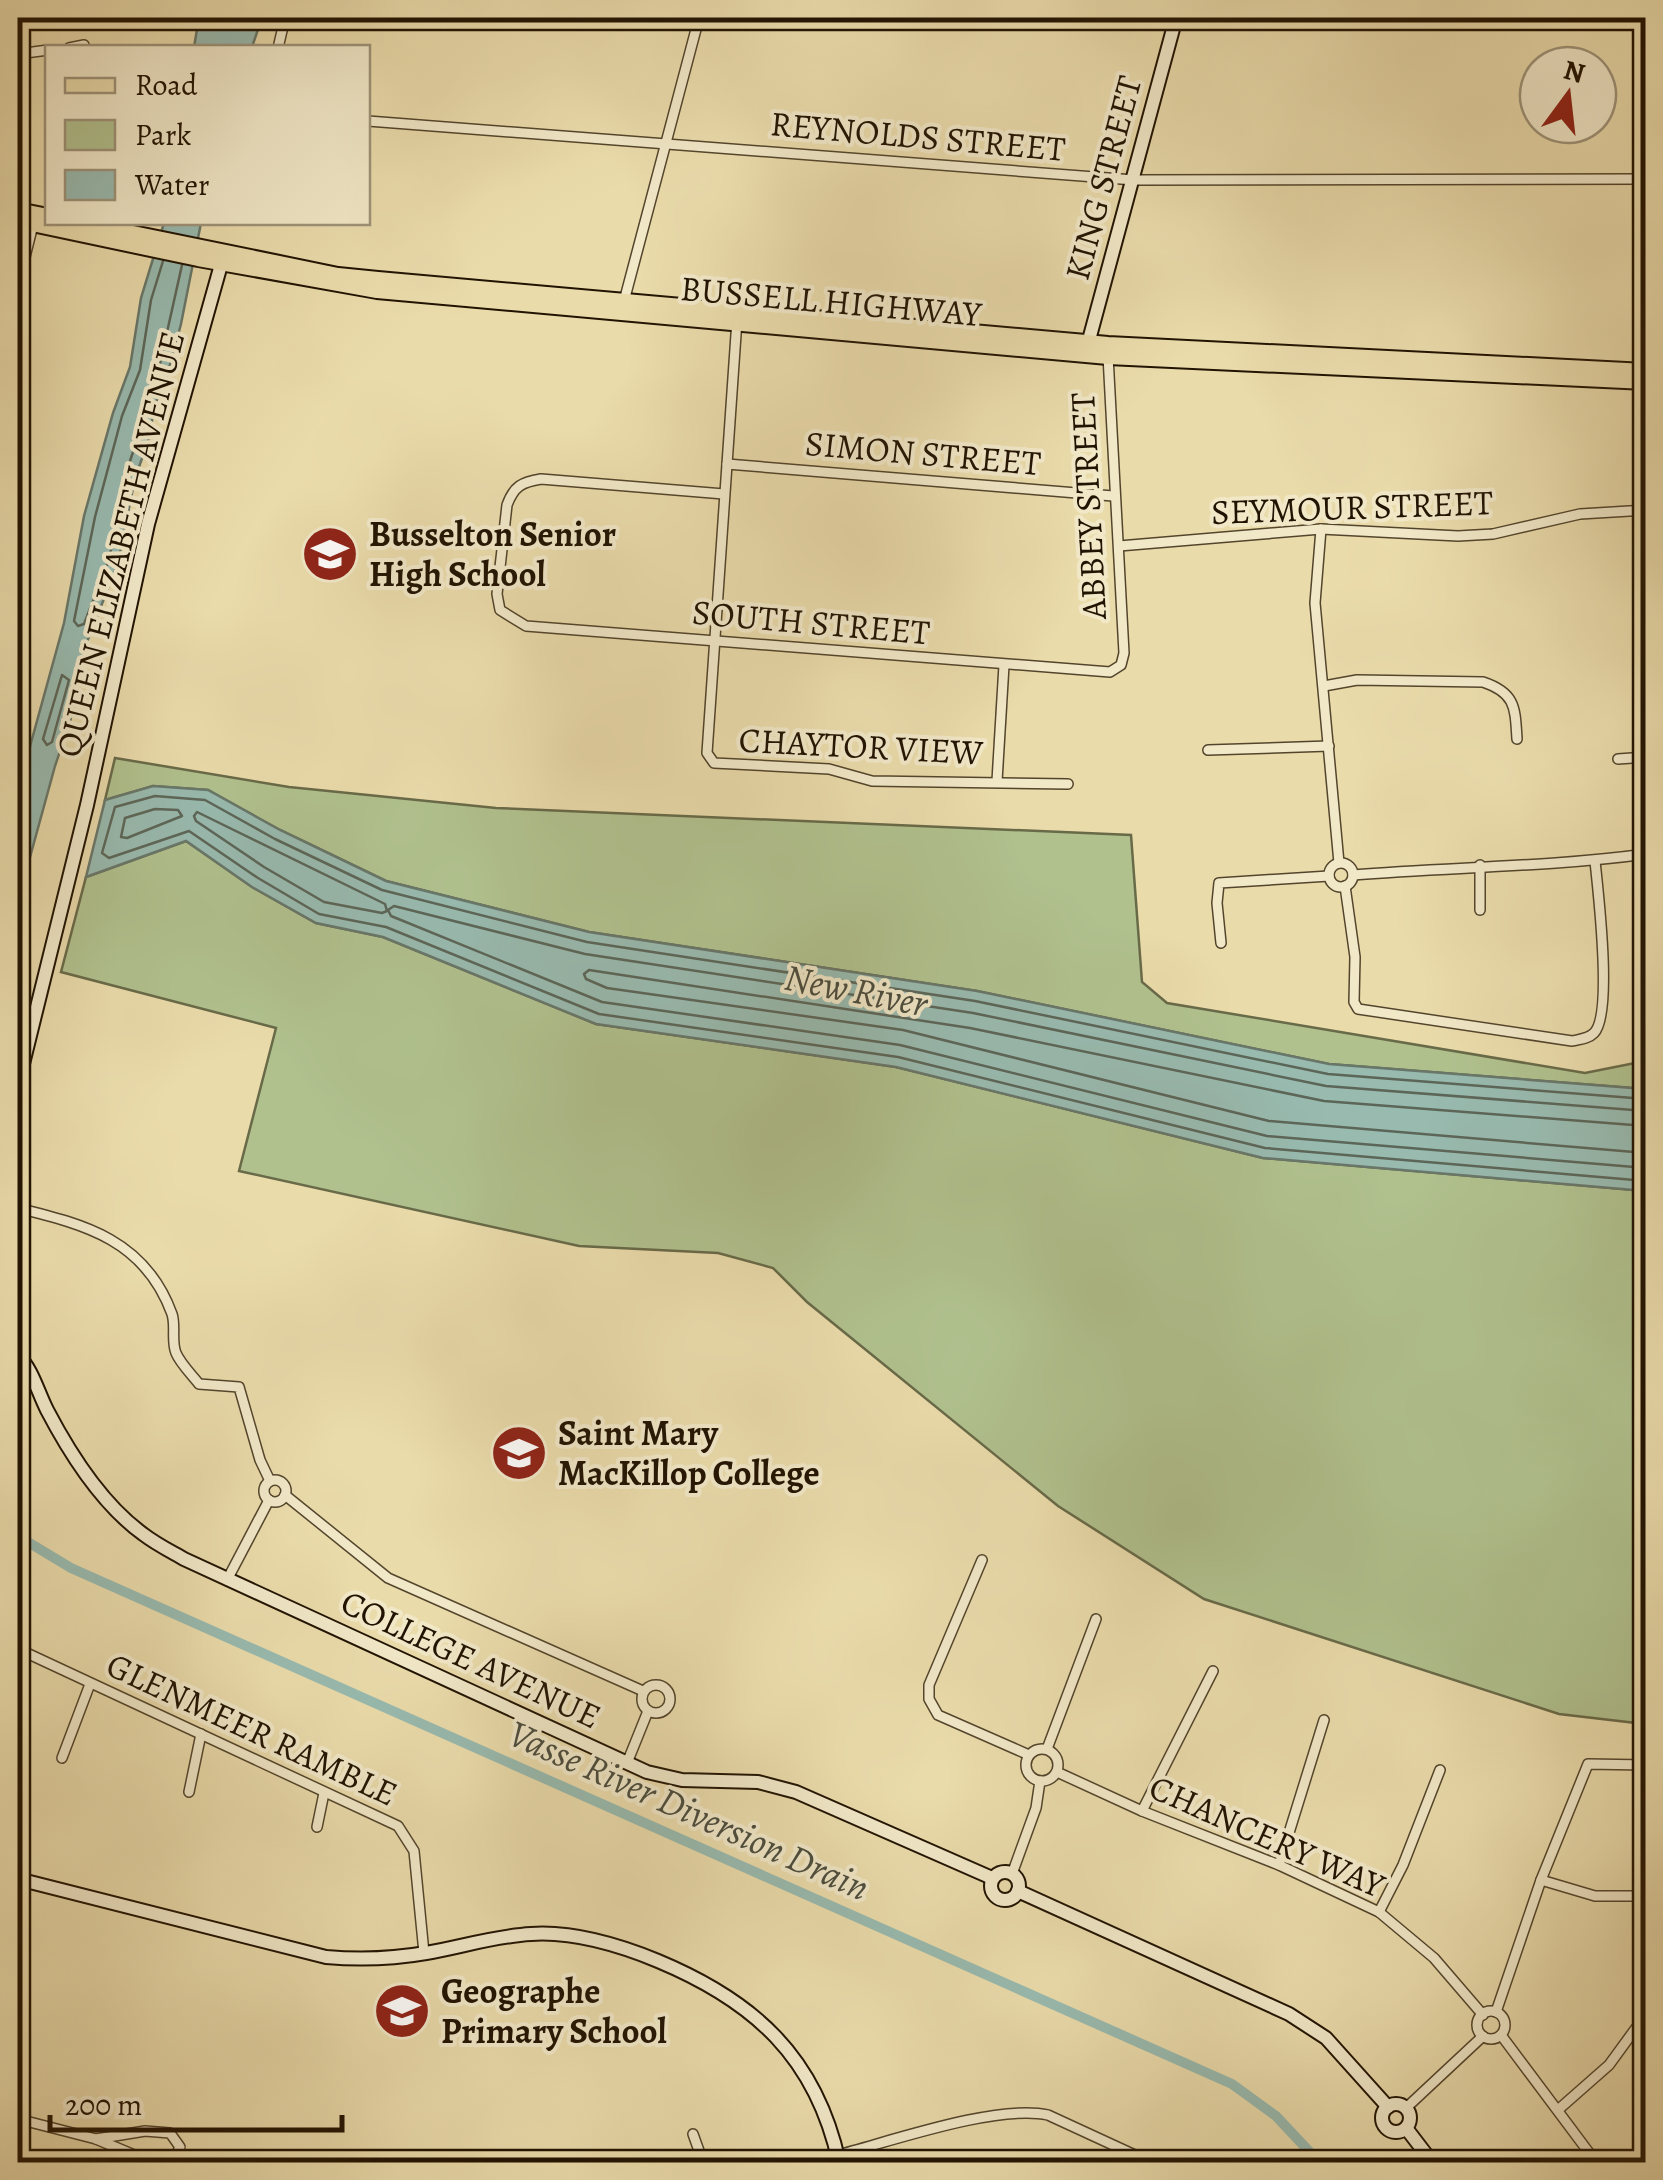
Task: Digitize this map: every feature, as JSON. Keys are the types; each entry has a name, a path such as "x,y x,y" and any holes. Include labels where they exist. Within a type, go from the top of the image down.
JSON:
{"main road":[{"name":"BUSSELL HIGHWAY","path":"18,210 39,218"},
{"name":"BUSSELL HIGHWAY","path":"18,221 39,218"},
{"name":"BUSSELL HIGHWAY","path":"70,225 377,290 1108,350 1646,382"},
{"name":"BUSSELL HIGHWAY","path":"90,225 147,242"},
{"name":"BUSSELL HIGHWAY","path":"1108,350 1646,371"}],"street":[{"path":"279,45 286,18"},
{"path":"622,308 699,18"},
{"name":"KING STREET","path":"1087,348 1176,18"},
{"path":"18,54 45,50"},
{"name":"REYNOLDS STREET","path":"370,121 1134,180 1646,180"},
{"path":"18,285 39,218"},
{"name":"QUEEN ELIZABETH AVENUE","path":"18,1084 87,805 148,524 223,258"},
{"path":"716,642 738,318"},
{"name":"ABBEY STREET","path":"1108,350 1124,654 1120,664"},
{"name":"SIMON STREET","path":"728,464 1113,496"},
{"name":"SOUTH STREET","path":"724,494 541,479 522,482 507,504 497,594 500,610 526,626 1110,672 1120,664"},
{"name":"SEYMOUR STREET","path":"1119,546 1322,529 1458,536 1493,534 1580,514 1646,510"},
{"path":"1322,529 1315,604 1339,863"},
{"name":"CHAYTOR VIEW","path":"716,642 707,753 714,763 829,769 872,781 1068,784"},
{"path":"996,782 1004,664"},
{"path":"1324,686 1357,680 1483,682 1498,687 1515,706 1518,739"},
{"path":"1208,750 1328,746"},
{"path":"1618,759 1646,757"},
{"path":"1352,875 1595,861 1646,854"},
{"path":"1339,863 1350,867 1352,875 1345,886 1354,957 1354,1002 1358,1009 1572,1041 1589,1038 1601,1019 1603,944 1595,861"},
{"path":"1339,863 1330,869 1329,876 1332,884 1345,886"},
{"path":"1480,865 1480,910"},
{"path":"1221,943 1216,903 1219,883 1329,876"},
{"path":"18,1208 85,1225 119,1245 151,1271 173,1317 176,1353 199,1384 239,1386 270,1482"},
{"name":"COLLEGE AVENUE","path":"18,1355 30,1368 46,1408 67,1444 117,1512 144,1535 227,1580 627,1764 682,1780 758,1782 796,1792 992,1878"},
{"path":"285,1496 276,1502 269,1500 264,1491 270,1482 277,1480 283,1484 285,1496 388,1578 644,1691"},
{"path":"227,1580 269,1500"},
{"path":"982,1560 929,1685 929,1699 938,1715 1029,1755"},
{"path":"1047,1749 1096,1619"},
{"name":"GLENMEER RAMBLE","path":"18,1650 398,1826 414,1851 424,1953"},
{"path":"1142,1811 1212,1672"},
{"path":"62,1758 90,1684"},
{"path":"652,1685 668,1690 670,1698 663,1712 648,1711 641,1700 644,1691 652,1685"},
{"path":"627,1764 648,1711"},
{"path":"1279,1866 1324,1720"},
{"path":"189,1792 201,1734"},
{"path":"1029,1755 1047,1749"},
{"path":"1029,1755 1028,1772 1040,1781 1047,1780 1057,1772 1058,1760 1047,1749"},
{"path":"1496,2012 1541,1880 1588,1764 1646,1765"},
{"path":"1379,1912 1403,1865 1440,1770"},
{"name":"CHANCERY WAY","path":"1057,1772 1379,1912 1434,1958 1482,2015"},
{"path":"1012,1874 1036,1808 1040,1781"},
{"path":"318,1827 324,1793"},
{"path":"1000,1872 1012,1874 1019,1882 1018,1891 1010,1900 999,1899 991,1890 992,1878 1000,1872"},
{"path":"18,1879 326,1956 362,1960 502,1938 561,1934 634,1951 718,1989 754,2014 780,2040 817,2098 839,2159 1018,2112 1048,2115 1150,2162"},
{"path":"1541,1880 1595,1896 1646,1896"},
{"path":"1018,1891 1289,2014 1326,2038 1388,2107"},
{"path":"1496,2012 1505,2023 1501,2035 1492,2039 1483,2036 1477,2025 1482,2015 1496,2012"},
{"path":"1559,2108 1610,2065 1636,2028 1646,2026"},
{"path":"1501,2035 1596,2162"},
{"path":"1406,2108 1483,2036"},
{"path":"1398,2104 1406,2108 1410,2117 1406,2128 1394,2132 1386,2127 1383,2114 1388,2107 1398,2104"},
{"path":"18,2120 96,2139 151,2162"},
{"path":"1406,2128 1432,2162"},
{"path":"96,2139 145,2131 170,2133 180,2146 173,2162"},
{"path":"693,2134 703,2162"},
{"path":"1116,2162 1121,2150"}],"green space":[{"path":"115,758 289,787 496,808 1131,835 1142,982 1167,1003 1585,1073 1645,1061 1645,1089 1329,1064 977,991 589,932 386,881 208,790 153,786 105,800"},
{"path":"186,841 252,887 316,923 383,937 596,1024 896,1067 1263,1158 1645,1191 1645,1724 1559,1714 1204,1599 1058,1506 807,1302 773,1268 718,1253 579,1246 239,1171 276,1028 61,972 86,877"}],"water":[{"path":"199,18 262,18 253,45 194,45"},
{"path":"163,225 201,225 181,324 135,478 118,563 87,642 70,722 18,901 18,790 64,623 84,516 130,367 141,298"},
{"name":"New River","path":"153,786 208,790 386,881 589,932 977,991 1329,1064 1645,1089 1645,1191 1263,1158 896,1067 596,1024 383,937 316,923 252,887 186,841 86,877 105,800"}],"waterway":[{"name":"Vasse River Diversion Drain","path":"18,1536 71,1568 1232,2084 1276,2116 1319,2162"}],"place":[{"name":"Busselton Senior High School","path":"330,554"},
{"name":"Saint Mary MacKillop College","path":"519,1453"},
{"name":"Geographe Primary School","path":"402,2011"}]}
